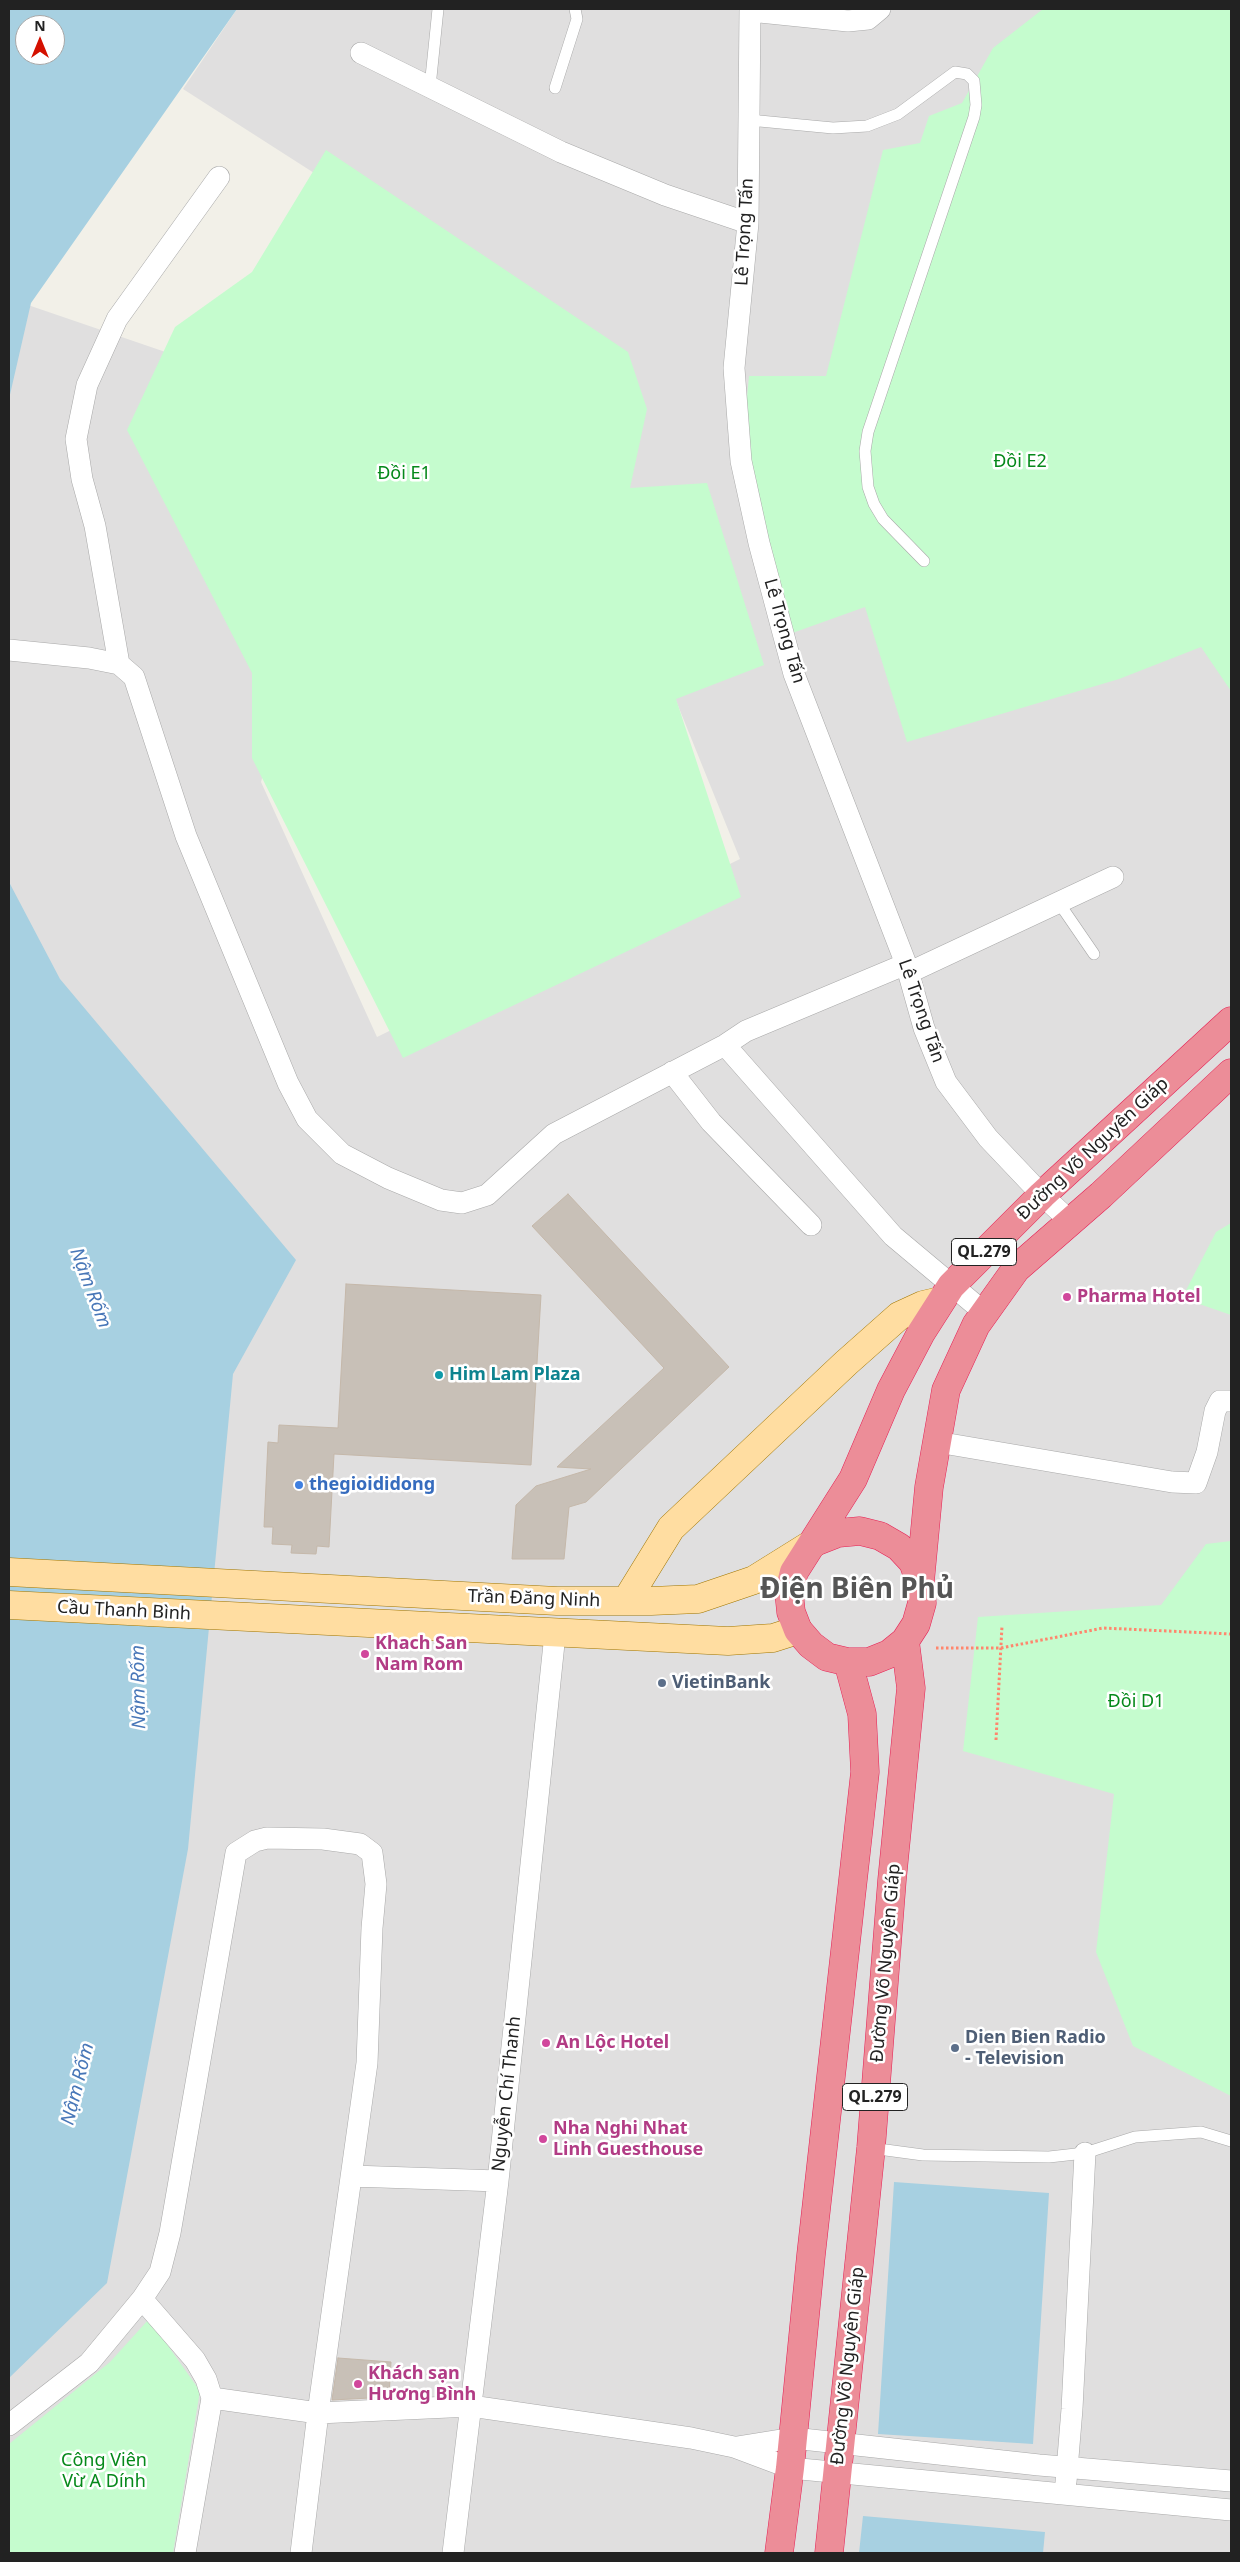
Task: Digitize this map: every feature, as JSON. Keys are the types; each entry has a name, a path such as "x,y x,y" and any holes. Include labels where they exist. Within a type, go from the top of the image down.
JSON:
{"highway":[{"name":"Đường Võ Nguyên Giáp","path":"815,1542 853,1479 890,1390 945,1293 1042,1195 1231,1021"},
{"name":"QL.279","path":"920,1582 912,1562 899,1547 880,1536 860,1531 838,1533 815,1542 794,1572 789,1592 791,1612 798,1630 811,1646 827,1657 848,1662 869,1662 889,1654 905,1641 916,1624 922,1603 920,1582 929,1487 946,1390 976,1325 1016,1269 1071,1222 1231,1073"},
{"name":"Đường Võ Nguyên Giáp","path":"829,2553 871,2148 891,1890 911,1688 905,1641"},
{"name":"QL.279","path":"779,2553 790,2468 865,1772 862,1714 848,1662"}],"main road":[{"path":"626,1601 671,1528 846,1363 899,1316 945,1293"},
{"name":"Trần Đăng Ninh","path":"239,1584 557,1601 698,1599 754,1580 815,1542"},
{"name":"Cầu Thanh Bình","path":"9,1572 239,1584"},
{"path":"555,1634 557,1601"},
{"name":"Cầu Thanh Bình","path":"9,1605 239,1617"},
{"name":"Trần Đăng Ninh","path":"239,1617 728,1641 773,1638 798,1630"}],"street":[{"path":"750,10 848,21 868,19 880,9"},
{"name":"Lê Trọng Tấn","path":"750,10 748,223 734,368 741,461 794,674 907,969 924,1028 946,1082 988,1138 1042,1195 1071,1222"},
{"path":"361,53 561,152 665,196 748,223"},
{"path":"119,664 95,526 82,479 76,439 87,385 117,319 219,177"},
{"path":"9,650 89,658 119,664 134,677 186,836 288,1082 307,1119 342,1154 388,1178 441,1200 462,1203 487,1194 554,1134 725,1045 746,1031 907,969 1059,903 1113,877"},
{"path":"725,1045 945,1293 985,1313"},
{"path":"672,1072 711,1122 811,1226"},
{"path":"937,1442 1172,1482 1196,1483 1207,1452 1215,1411 1220,1401 1231,1400"},
{"name":"Nguyễn Chí Thanh","path":"453,2553 498,2181 555,1634"},
{"path":"9,2425 89,2363 142,2299 160,2272 170,2233 236,1853 255,1841 267,1838 360,1844 372,1853 376,1884 372,1928 367,2063 318,2412 301,2553"},
{"path":"1065,2494 1072,2410 1085,2153"},
{"path":"352,2176 498,2181"},
{"path":"142,2299 195,2360 206,2378 212,2398 185,2553"},
{"path":"212,2398 318,2412 471,2406 692,2438 734,2447 790,2468 838,2471 1231,2510"},
{"path":"734,2447 793,2438 1066,2468 1231,2481"}],"lane":[{"path":"430,87 438,9"},
{"path":"555,88 577,19 575,9"},
{"path":"749,120 833,128 867,126 898,114 955,72 967,74 974,82 976,105 974,117 868,432 865,451 868,487 874,504 883,519 924,561"},
{"path":"1059,903 1094,954"},
{"path":"871,2148 923,2155 1049,2157 1085,2153 1135,2137 1191,2132 1201,2132 1231,2141"}],"path":[{"path":"996,1740 1002,1626"},
{"path":"936,1648 1001,1648 1103,1628 1231,1634"}],"shaded area":[{"path":"237,9 1231,9 1231,2553 9,2553 9,393 28,305 183,358 290,676 261,782 377,1037 740,859 590,488 634,378 183,89"}],"green space":[{"name":"Đồi E2","path":"1043,9 1231,9 1231,691 1201,647 1119,679 907,742 865,607 784,636 741,461 749,376 826,376 883,150 920,143 929,116 962,103 993,48"},
{"name":"Đồi E1","path":"326,150 628,352 647,409 630,488 707,483 764,665 676,699 741,897 403,1058 252,758 252,673 127,430 175,327 252,272"},
{"path":"1231,1223 1231,1315 1182,1298 1216,1232"},
{"name":"Đồi D1","path":"1231,1541 1231,2096 1133,2046 1096,1952 1114,1794 963,1751 978,1617 1161,1605 1206,1544"},
{"name":"Công Viên Vừ A Dính","path":"149,2319 200,2391 173,2553 9,2553 9,2444 110,2362"}],"water":[{"path":"9,9 237,9 31,303 9,399"},
{"name":"Nậm Rốm","path":"9,882 60,979 296,1260 233,1374 188,1849 107,2283 9,2378"},
{"path":"894,2182 1049,2193 1033,2444 878,2434"},
{"path":"863,2516 1045,2532 1043,2553 859,2553"}],"building":[{"path":"568,1194 729,1367 586,1502 569,1507 564,1559 512,1559 516,1505 536,1486 591,1469 557,1467 664,1368 532,1226"},
{"name":"Him Lam Plaza","path":"346,1284 541,1295 531,1465 334,1454 329,1547 317,1546 316,1554 291,1553 292,1545 272,1544 273,1527 264,1527 268,1442 278,1443 279,1425 338,1428"},
{"name":"Khách sạn Hương Bình","path":"338,2358 391,2362 389,2397 332,2400"}],"place":[{"name":"Pharma Hotel","path":"1067,1297"},
{"name":"Him Lam Plaza","path":"439,1375"},
{"name":"thegioididong","path":"299,1485"},
{"name":"Khach San Nam Rom","path":"365,1654"},
{"name":"VietinBank","path":"662,1683"},
{"name":"An Lộc Hotel","path":"546,2043"},
{"name":"Dien Bien Radio - Television","path":"955,2048"},
{"name":"Nha Nghi Nhat Linh Guesthouse","path":"543,2139"},
{"name":"Khách sạn Hương Bình","path":"358,2384"}],"district":[{"name":"Điện Biên Phủ","path":"857,1590"}]}
